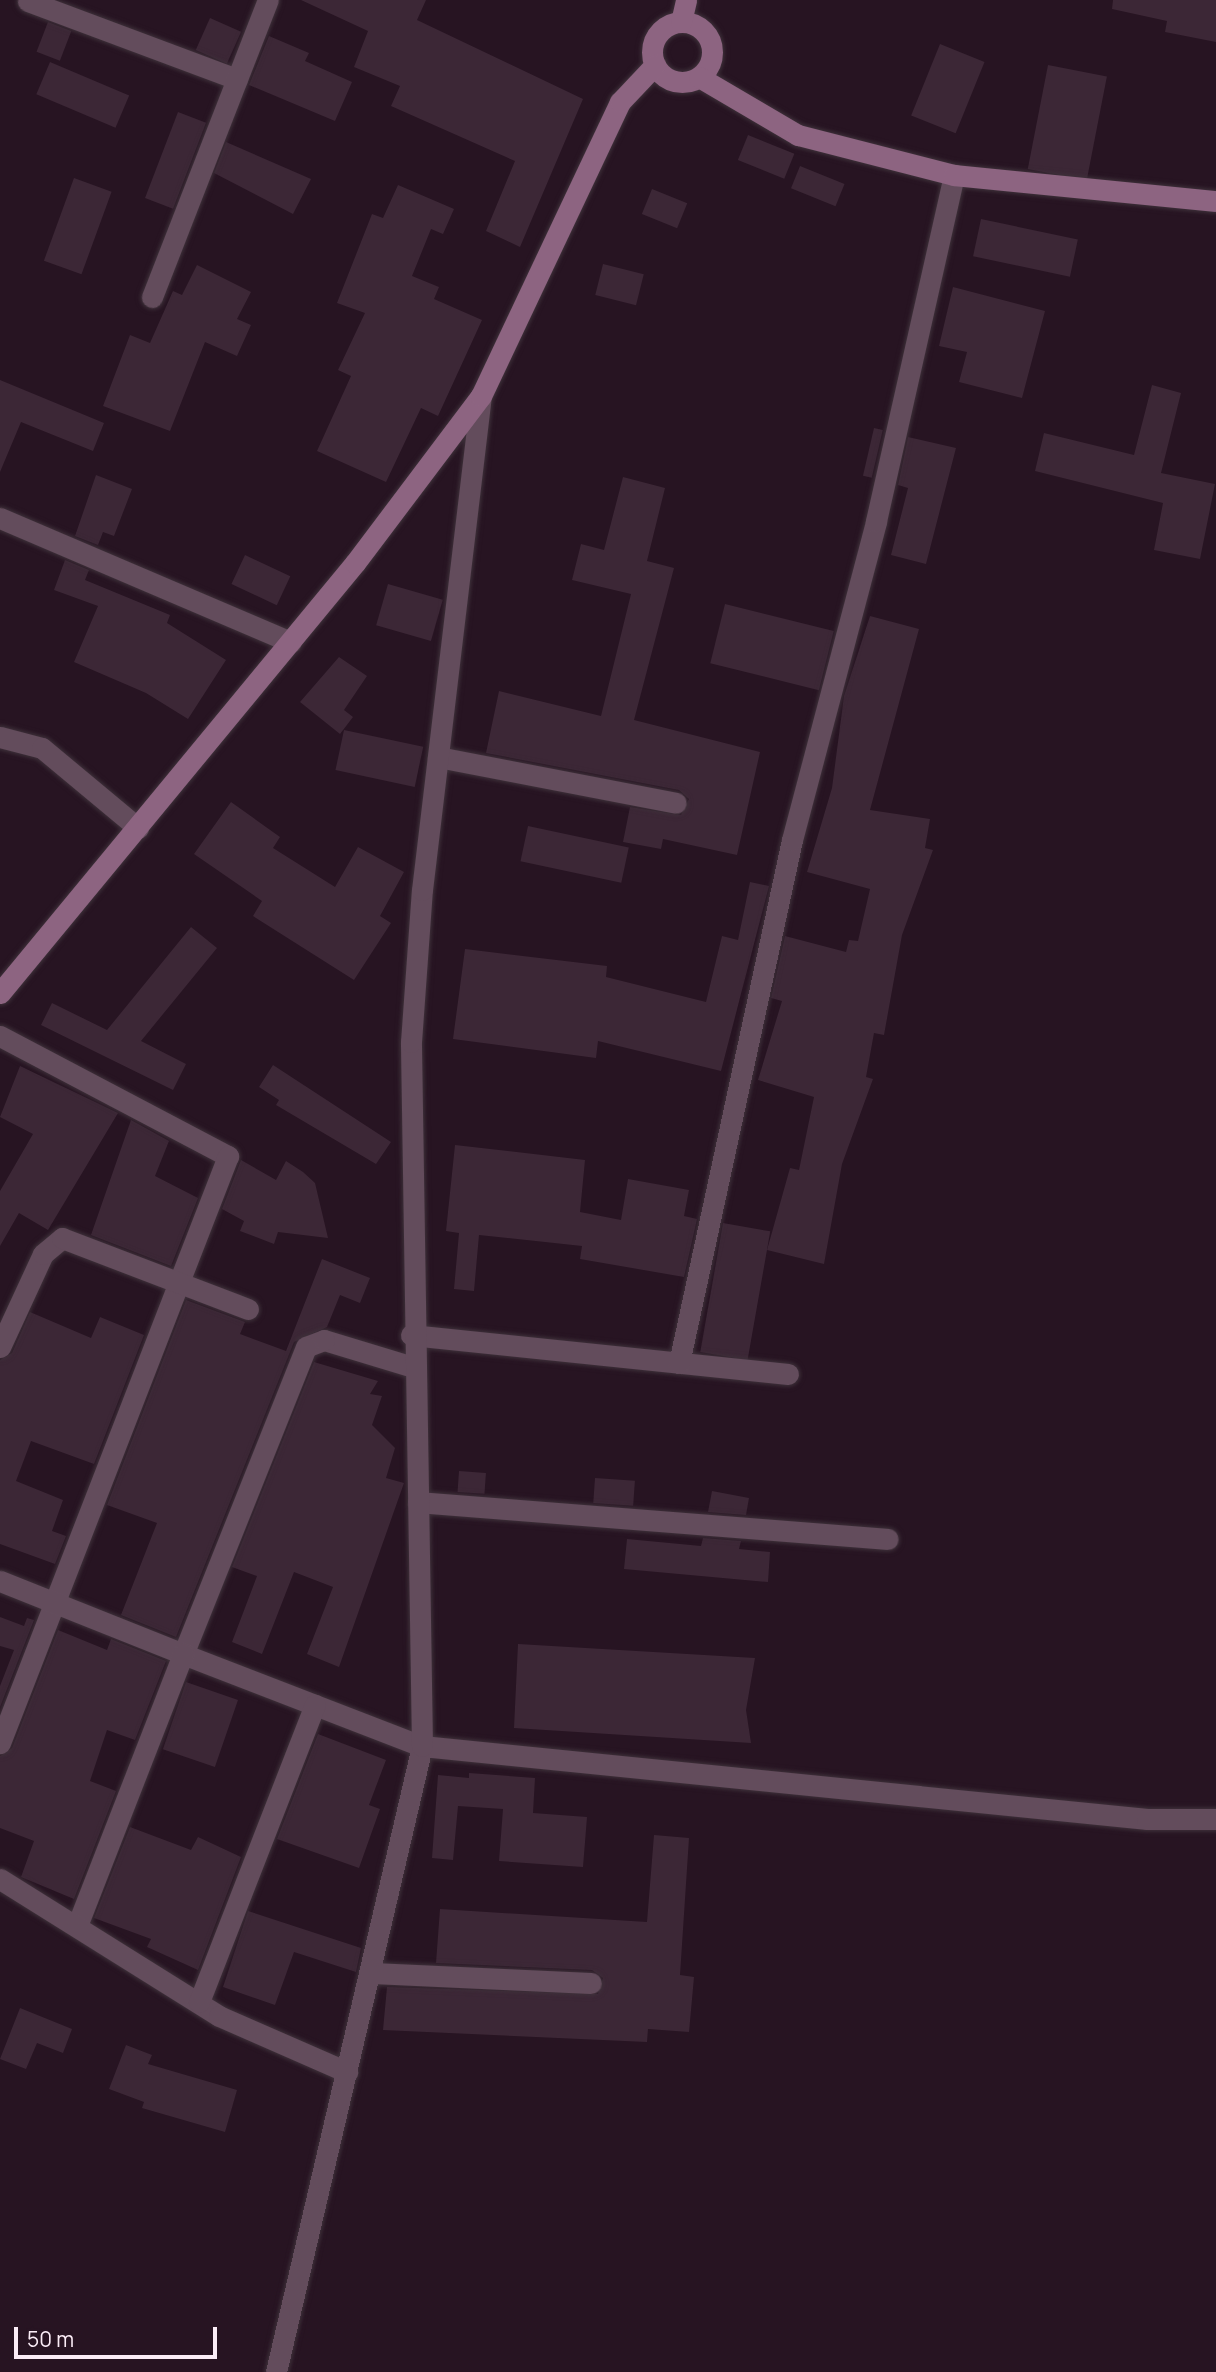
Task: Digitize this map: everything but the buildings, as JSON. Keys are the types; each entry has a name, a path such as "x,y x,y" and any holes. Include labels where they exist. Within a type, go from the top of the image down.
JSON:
{"main road":[{"path":"0,993 290,642 481,396 620,102 655,65 656,37 681,22 686,0"},
{"path":"655,65 677,82 699,78 710,65 712,45 701,28 681,22"},
{"path":"699,78 798,135 954,175 1216,201"}],"street":[{"path":"152,297 268,0"},
{"path":"28,1 237,79"},
{"path":"679,1363 792,840 876,521 954,175"},
{"path":"276,2372 372,1973 422,1746 418,1502 411,1335 411,1042 438,757 481,396"},
{"path":"0,518 290,642"},
{"path":"0,737 42,748 138,828"},
{"path":"438,757 676,803"},
{"path":"0,1036 228,1156 59,1603 0,1743"},
{"path":"0,1347 43,1254 62,1238 248,1309"},
{"path":"411,1335 788,1374"},
{"path":"78,1924 306,1347 324,1340 413,1367"},
{"path":"418,1502 888,1539"},
{"path":"0,1581 422,1746 1147,1819 1216,1819"},
{"path":"199,2002 316,1705"},
{"path":"0,1879 78,1924 199,2002 258,2035 347,2072"},
{"path":"372,1973 591,1983"}]}
